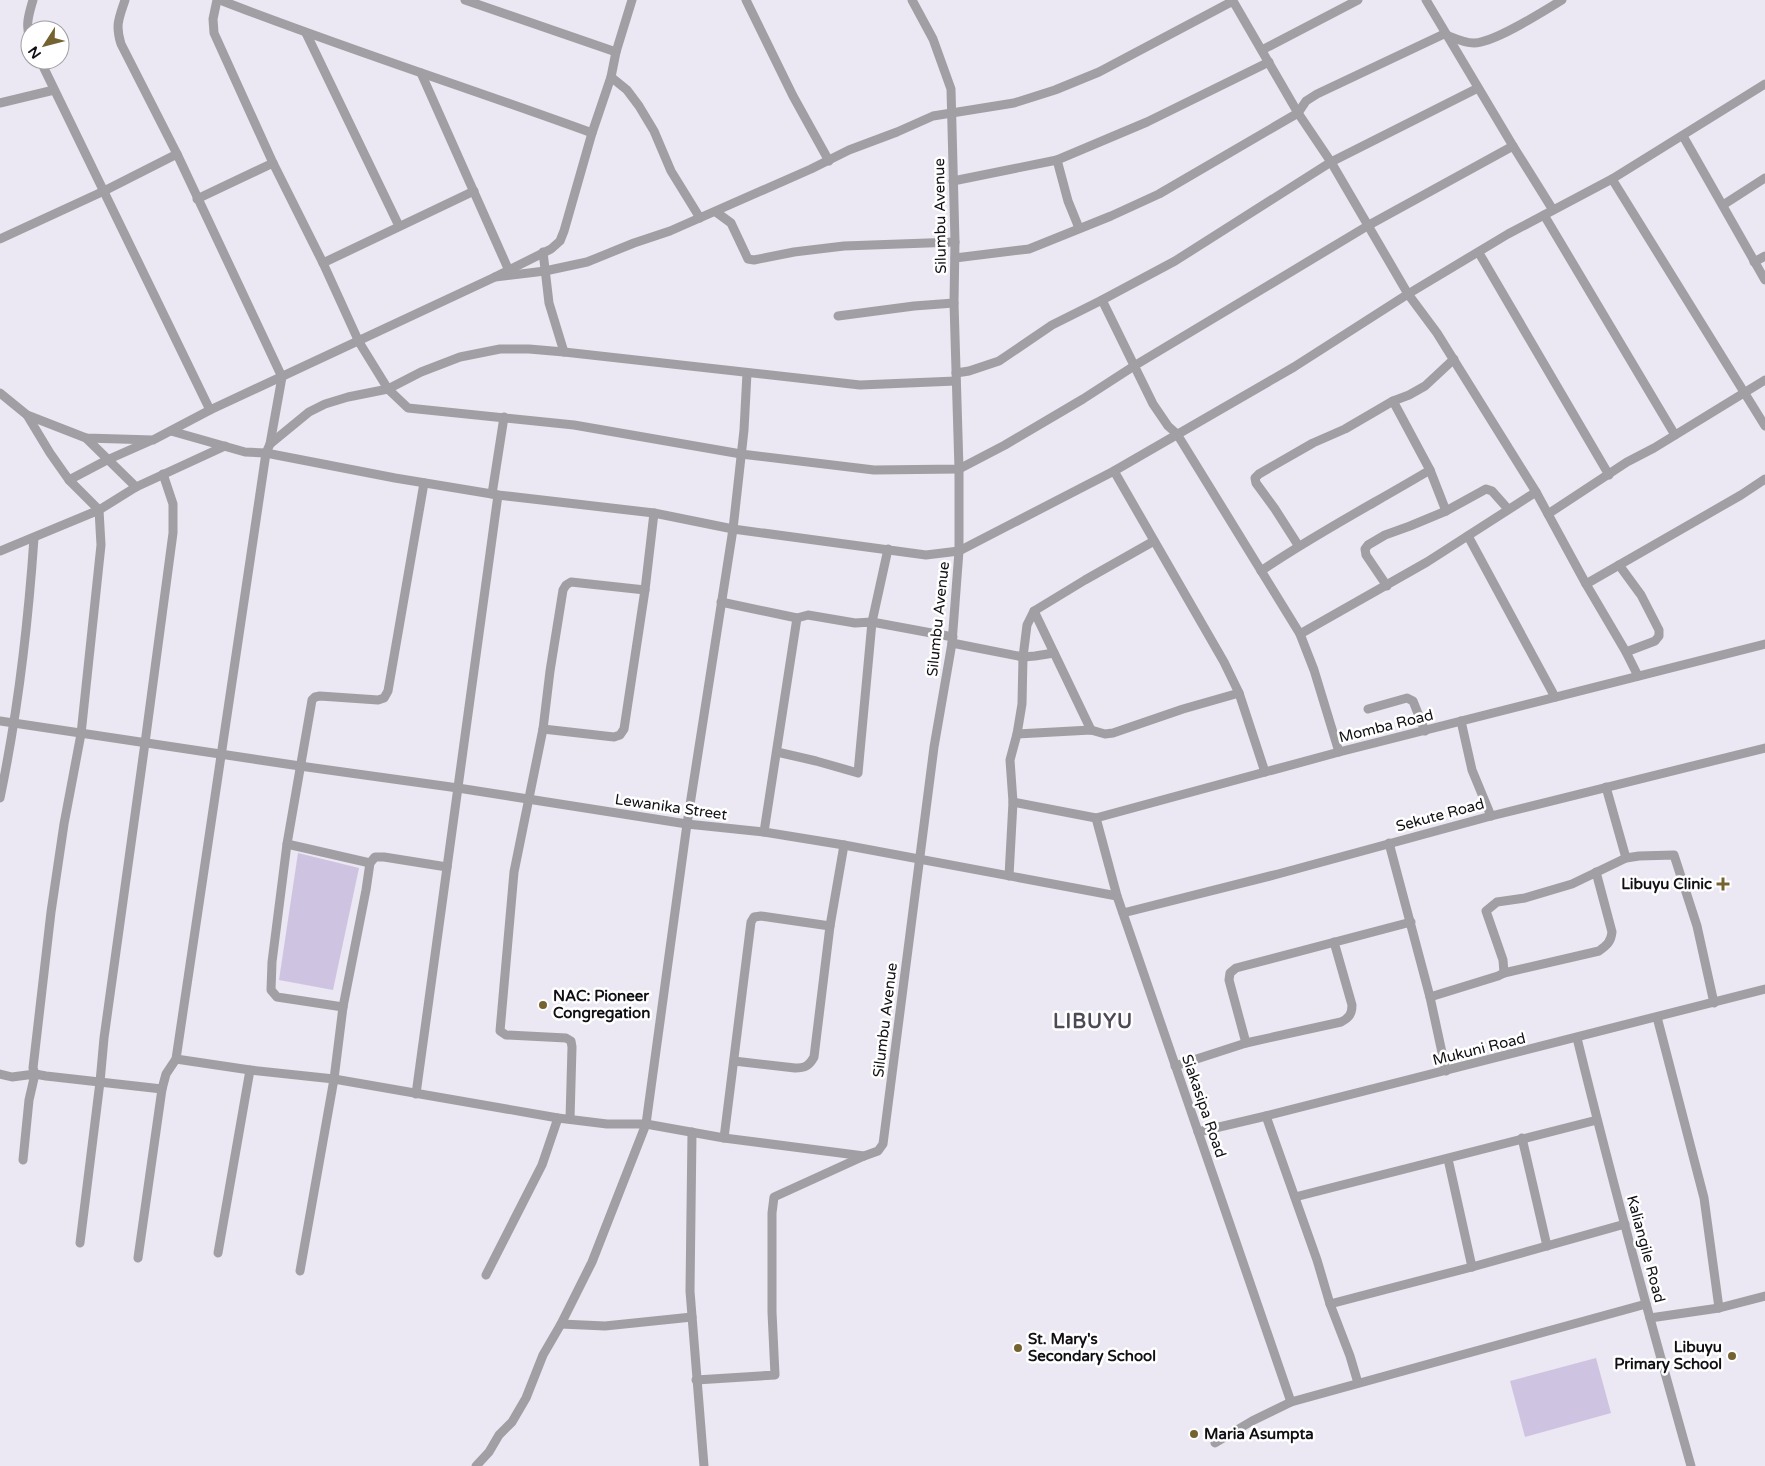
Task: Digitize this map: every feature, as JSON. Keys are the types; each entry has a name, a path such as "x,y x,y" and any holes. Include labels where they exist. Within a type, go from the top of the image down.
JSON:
{"street":[{"path":"28,20 33,0"},
{"path":"126,0 119,17 117,30 121,44 177,154 282,377 268,449 220,754 176,1059 166,1074 162,1089 138,1258"},
{"path":"592,133 467,87 306,33 218,0 213,18 214,33 273,163 323,263 359,342 388,389 408,408 504,417 622,432 741,454 874,470 959,469 1005,445 1083,399 1134,366 1369,225 1512,146"},
{"path":"465,0 616,52"},
{"path":"69,480 107,460 153,440 210,410 495,277 510,272 551,249 560,241 564,231 592,133 611,77 616,52 632,0"},
{"path":"746,0 793,96 828,161"},
{"name":"Silumbu Avenue","path":"864,1156 878,1151 884,1144 934,747 953,640 959,551 951,88 933,39 912,0"},
{"path":"1262,50 1358,0"},
{"path":"955,258 1029,249 1112,216 1159,194 1298,113 1306,101 1317,94 1444,34 1474,43 1484,41 1497,36 1562,0"},
{"path":"510,272 545,271 587,262 716,212 849,150 933,116 1014,103 1055,90 1100,72 1233,1 1298,113 1331,162 1369,225 1408,294 1438,332 1536,492 1638,676"},
{"path":"1429,1 1444,34 1512,146 1554,210"},
{"path":"306,33 398,226"},
{"path":"953,181 1056,160 1147,122 1269,62"},
{"path":"45,70 210,410"},
{"path":"421,73 510,272"},
{"path":"611,77 627,90 639,106 654,131 671,171 700,218"},
{"path":"171,431 245,452 268,449 424,483 495,494 654,513 733,529 926,555 959,551 1114,472 1294,366 1508,234 1612,179 1765,84"},
{"path":"268,449 309,412 325,404 388,389 421,372 479,352 509,349 564,352 860,385 956,377 999,361 1052,325 1175,261 1331,162 1478,88"},
{"path":"0,103 54,90"},
{"path":"1683,136 1765,280"},
{"path":"0,238 104,191 177,154"},
{"path":"1056,160 1068,201 1079,228"},
{"path":"197,199 273,163"},
{"path":"1723,205 1765,178"},
{"path":"1612,179 1765,426"},
{"path":"323,263 474,191"},
{"path":"716,212 731,223 748,259 754,260 794,252 844,246 955,242"},
{"path":"1544,215 1674,435"},
{"path":"543,252 551,308 564,352"},
{"path":"1479,253 1609,475"},
{"path":"1754,262 1765,256"},
{"path":"1102,300 1153,404 1168,426 1177,434 1300,634 1314,670 1339,752"},
{"path":"838,316 954,303"},
{"path":"1298,545 1256,483 1255,478 1305,447 1356,423 1393,401 1425,386 1454,360"},
{"path":"476,1466 490,1452 499,1435 512,1422 526,1398 543,1355 592,1262 646,1124 687,824 733,529 744,430 746,373"},
{"path":"1548,514 1765,380"},
{"path":"0,392 27,415 69,480 99,510 101,545 81,734 64,824 47,938 33,1068 35,1074 29,1100 23,1160"},
{"path":"1393,401 1430,470 1446,511"},
{"path":"27,415 86,438 153,440"},
{"path":"416,1094 458,788 504,417"},
{"path":"86,438 136,486"},
{"path":"0,551 99,510 136,486 225,446"},
{"path":"1261,571 1298,545 1430,470"},
{"path":"1114,472 1220,654 1239,693 1265,772"},
{"path":"80,1243 104,1038 174,517 173,504 163,474"},
{"path":"1586,584 1741,495 1765,479"},
{"path":"343,1007 277,997 271,990 272,962 300,766 312,700 315,697 378,700 384,698 388,691 424,483"},
{"path":"1387,586 1366,555 1365,549 1368,545 1385,535 1446,511 1486,489 1492,491 1508,509"},
{"path":"1300,634 1387,586 1536,492"},
{"path":"543,729 614,737 620,735 624,729 645,590 654,513"},
{"path":"1468,536 1555,697"},
{"path":"0,798 14,723 26,631 34,538"},
{"path":"1009,876 1013,802 1010,760 1022,704 1023,657 1027,625 1034,611 1154,541"},
{"path":"777,752 816,761 858,774 872,622 888,549"},
{"path":"1619,566 1641,595 1659,630 1659,636 1655,640 1626,652"},
{"path":"570,1119 571,1041 566,1038 506,1035 500,1031 514,872 543,729 563,590 571,582 578,582 645,590"},
{"path":"721,602 797,618 808,615 855,623 872,622 1023,657 1054,653"},
{"path":"1034,611 1091,730"},
{"path":"764,832 797,618"},
{"name":"Momba Road","path":"1013,802 1096,818 1339,752 1765,644"},
{"path":"1017,734 1091,730 1113,734 1183,709 1239,693"},
{"path":"1368,709 1407,698 1413,701 1425,731"},
{"name":"Lewanika Street","path":"0,721 458,788 687,824 764,832 1117,896"},
{"path":"1461,721 1472,770 1491,816"},
{"name":"Sekute Road","path":"1123,913 1278,874 1491,816 1765,748"},
{"path":"1606,787 1626,858"},
{"name":"Siakasipa Road","path":"1096,818 1117,896 1291,1402"},
{"path":"1389,843 1430,996 1446,1071"},
{"path":"288,844 370,863"},
{"path":"734,1061 795,1068 810,1065 814,1057 830,926 844,845"},
{"path":"1504,973 1503,960 1486,911 1497,902 1546,893 1572,884 1626,858 1674,855 1697,926 1714,1003"},
{"path":"300,1271 334,1079 343,1007 370,863 375,857 384,857 447,867"},
{"path":"1430,996 1504,973 1599,951 1611,942 1612,932 1596,872"},
{"path":"724,1138 751,922 754,917 761,916 830,926"},
{"path":"1246,1043 1229,980 1230,973 1236,968 1411,922"},
{"path":"1175,1066 1246,1043 1341,1022 1349,1018 1352,1005 1334,942"},
{"name":"Mukuni Road","path":"1198,1132 1577,1038 1765,989"},
{"path":"1657,1017 1704,1198 1718,1308"},
{"name":"Kaliangile Road","path":"1577,1038 1646,1304 1691,1466"},
{"path":"176,1059 250,1070 334,1079 558,1118 607,1124 646,1124 724,1138 864,1156"},
{"path":"218,1253 250,1070"},
{"path":"0,1074 12,1077 35,1074 162,1089"},
{"path":"1266,1116 1358,1383"},
{"path":"486,1275 542,1165 558,1118"},
{"path":"1295,1198 1597,1120"},
{"path":"692,1132 690,1239 692,1317 704,1466"},
{"path":"1522,1138 1547,1246"},
{"path":"696,1380 775,1376 772,1312 772,1213 774,1197 864,1156"},
{"path":"1448,1159 1472,1267"},
{"path":"1330,1304 1625,1224"},
{"path":"1650,1318 1718,1308 1765,1296"},
{"path":"1215,1443 1252,1421 1291,1402 1646,1304"},
{"path":"561,1324 605,1326 692,1317"}],"shaded area":[{"path":"298,853 359,868 333,990 279,980"},
{"path":"1596,1358 1611,1413 1525,1437 1510,1381"}],"place":[{"name":"Libuyu Clinic","path":"1723,884"},
{"name":"NAC: Pioneer Congregation","path":"543,1005"},
{"name":"St. Mary's Secondary School","path":"1018,1348"},
{"name":"Libuyu Primary School","path":"1732,1356"},
{"name":"Maria Asumpta","path":"1194,1434"}],"district":[{"name":"LIBUYU","path":"1093,1021"}]}
